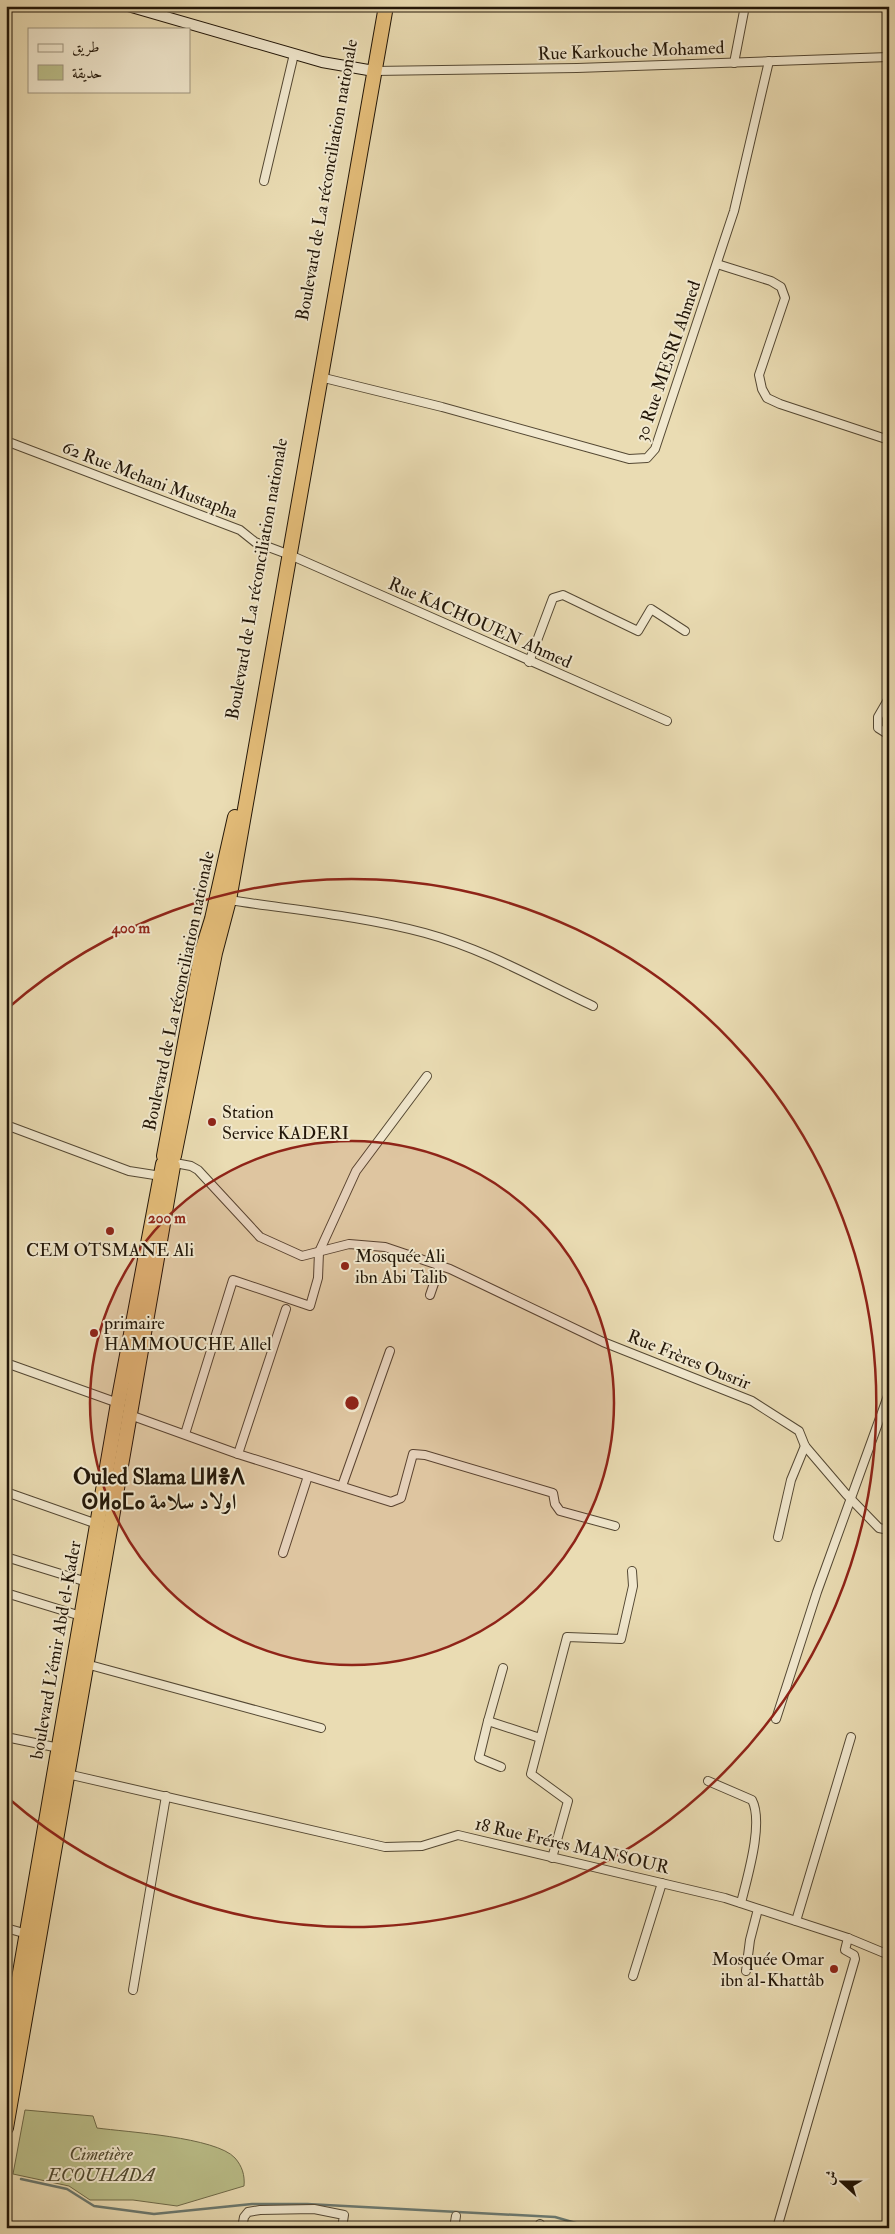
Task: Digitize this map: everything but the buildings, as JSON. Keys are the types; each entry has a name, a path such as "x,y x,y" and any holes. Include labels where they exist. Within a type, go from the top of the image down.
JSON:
{"highway":[{"name":"Boulevard de La réconciliation nationale","path":"168,1163 202,951 212,919 234,823 286,554 370,71 377,6"},
{"name":"Boulevard de La réconciliation nationale","path":"370,71 386,6"},
{"path":"6,2128 130,1415 168,1163 215,953 229,900 286,554 320,377 370,71"},
{"name":"boulevard L'émir Abd el-Kader","path":"6,2054 118,1403 168,1163"}],"street":[{"path":"128,6 322,62 370,71"},
{"path":"734,63 745,6"},
{"path":"264,181 294,54"},
{"name":"Rue Karkouche Mohamed","path":"370,71 734,63 889,57"},
{"name":"30 Rue MESRI Ahmed","path":"320,377 442,407 629,459 647,458 656,449 734,211 770,62"},
{"path":"717,264 771,281 781,287 785,298 760,375 762,389 767,398 889,440"},
{"name":"62 Rue Mehani Mustapha","path":"6,441 240,530 255,542 286,554"},
{"name":"Rue KACHOUEN Ahmed","path":"286,554 528,662 667,721"},
{"path":"528,662 553,598 563,595 638,631 651,609 685,631"},
{"path":"889,698 878,717 878,728 889,734"},
{"path":"229,900 366,921 426,933 482,952 593,1006"},
{"path":"185,1434 233,1280 310,1306 318,1278 319,1252 356,1171 427,1076"},
{"name":"Rue Frères Ousrir","path":"6,1125 130,1171 168,1163 191,1166 198,1170 260,1236 302,1256 349,1244 385,1247 440,1266 603,1342 752,1401 799,1432 805,1446 850,1498 879,1528 889,1530"},
{"path":"430,1295 440,1266"},
{"path":"238,1454 286,1309"},
{"path":"342,1486 390,1351"},
{"path":"6,1364 118,1403"},
{"path":"776,1719 850,1498 889,1393"},
{"path":"130,1415 238,1454 391,1502 401,1498 413,1454 425,1455 553,1493 555,1504 560,1510 615,1526"},
{"path":"778,1537 791,1480 805,1446"},
{"path":"284,1553 308,1476"},
{"path":"6,1492 97,1524"},
{"path":"6,1557 87,1582"},
{"path":"552,1858 568,1801 531,1774 567,1637 621,1639 633,1586 632,1571"},
{"path":"6,1593 81,1616"},
{"path":"86,1664 322,1728"},
{"path":"501,1768 479,1758 503,1668"},
{"path":"488,1721 540,1738"},
{"path":"6,1737 58,1748"},
{"path":"796,1921 851,1737"},
{"name":"18 Rue Fréres MANSOUR","path":"67,1774 385,1847 422,1846 458,1835 503,1844 552,1858 662,1882 741,1904 848,1938 889,1954"},
{"path":"708,1781 752,1800 756,1807 754,1846 741,1904"},
{"path":"133,1990 166,1796"},
{"path":"633,1976 662,1882"},
{"path":"746,1971 750,1940 758,1909"},
{"path":"6,1928 27,1934"},
{"path":"777,2228 854,1959 854,1955 845,1950 848,1938"},
{"path":"242,2228 244,2217 248,2212 314,2209 344,2215 342,2228"},
{"path":"454,2228 456,2216"}],"green space":[{"name":"Cimetière ECOUHADA","path":"25,2110 93,2116 97,2128 191,2140 210,2145 225,2151 240,2164 244,2186 177,2206 133,2200 90,2200 69,2186 13,2174"}],"waterway":[{"path":"21,2179 67,2189 94,2206 154,2214 252,2204 307,2204 555,2217 593,2228"}],"place":[{"name":"Station Service KADERI","path":"212,1122"},
{"name":"CEM OTSMANE Ali","path":"110,1231"},
{"name":"Mosquée Ali ibn Abi Talib","path":"345,1266"},
{"name":"primaire HAMMOUCHE Allel","path":"94,1333"},
{"name":"Mosquée Omar ibn al-Khattâb","path":"834,1969"}],"district":[{"name":"Ouled Slama ⵡⵍⴻⴷ ⵙⵍⴰⵎⴰ اولاد سلامة","path":"159,1490"}]}
